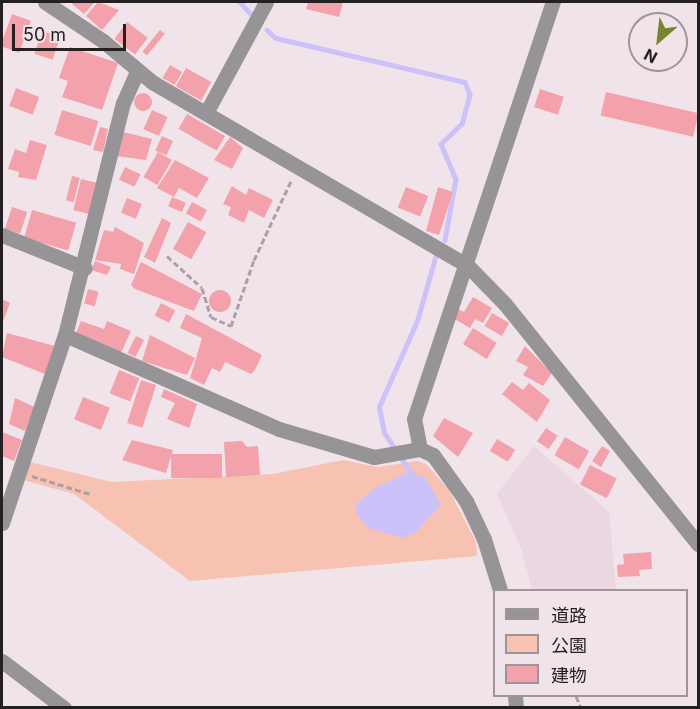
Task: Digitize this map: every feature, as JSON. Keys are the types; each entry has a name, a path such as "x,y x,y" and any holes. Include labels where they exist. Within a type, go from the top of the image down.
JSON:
{"street":[{"path":"45,2 138,70 206,113 467,265 513,313 699,544"},
{"path":"206,113 266,2"},
{"path":"499,589 484,539 466,501 444,467 420,449 414,419 553,2"},
{"path":"2,523 65,335 85,268 123,103 138,70"},
{"path":"2,235 85,268"},
{"path":"65,335 279,429 353,453 374,457 420,449"},
{"path":"2,661 64,708"}],"path":[{"path":"167,256 202,288 211,317 231,326 254,260 297,166"},
{"path":"19,472 90,494"}],"shaded area":[{"path":"534,446 609,512 616,589 532,589 522,551 497,494"},
{"path":"408,472 426,478 441,505 415,533 403,538 368,528 357,515 356,504 376,487"}],"green space":[{"path":"343,460 378,467 417,461 426,464 449,490 476,542 477,556 190,581 74,494 23,480 30,462 112,482 273,474"}],"building":[{"path":"70,2 95,2 84,14"},
{"path":"98,2 119,10 102,30 86,16"},
{"path":"308,2 343,2 339,17 306,9"},
{"path":"12,14 31,21 19,53 2,47"},
{"path":"127,22 148,38 135,54 114,39"},
{"path":"160,30 165,34 147,56 142,52"},
{"path":"42,31 60,37 53,60 35,54"},
{"path":"70,47 118,63 102,110 62,97 68,81 59,78"},
{"path":"170,65 182,72 175,85 162,78"},
{"path":"186,68 211,82 201,100 176,86"},
{"path":"16,88 39,97 33,115 9,106"},
{"path":"540,89 564,97 558,115 534,107"},
{"path":"606,92 698,113 693,137 601,115"},
{"path":"143,93 149,96 152,102 149,108 143,111 137,108 134,102 137,96"},
{"path":"62,110 98,121 91,146 54,135"},
{"path":"152,110 168,117 159,136 143,129"},
{"path":"187,114 225,136 217,151 178,129"},
{"path":"100,127 108,129 103,152 93,150"},
{"path":"123,132 152,139 146,160 116,156"},
{"path":"162,136 173,141 166,155 155,151"},
{"path":"230,137 243,148 232,169 214,160"},
{"path":"30,140 47,145 36,180 18,177 19,172 8,169 15,149 26,153"},
{"path":"158,152 172,160 157,185 144,177"},
{"path":"175,160 209,178 197,198 179,188 174,197 157,188"},
{"path":"125,167 140,174 134,187 119,180"},
{"path":"72,176 80,178 74,202 66,200"},
{"path":"81,179 97,183 89,214 73,210"},
{"path":"232,186 246,195 249,188 273,200 264,218 249,210 244,223 228,215 231,207 223,204"},
{"path":"406,187 428,196 420,216 398,207"},
{"path":"438,187 453,192 439,235 426,231"},
{"path":"172,197 186,203 182,212 168,206"},
{"path":"127,198 142,204 136,219 121,213"},
{"path":"192,202 207,210 201,221 186,213"},
{"path":"12,207 27,212 20,234 5,229"},
{"path":"32,210 76,223 68,251 24,238"},
{"path":"162,218 171,223 155,263 144,257"},
{"path":"188,222 206,232 191,259 173,249"},
{"path":"115,227 144,243 134,274 120,269 121,264 95,260 104,230 113,232"},
{"path":"95,261 111,267 107,275 91,270"},
{"path":"141,262 202,294 194,311 135,289 131,285"},
{"path":"88,289 99,292 95,306 84,303"},
{"path":"220,290 230,297 231,301 224,311 220,312 210,305 209,301 216,291"},
{"path":"473,297 492,308 483,323 475,319 470,328 453,318 458,309 464,312"},
{"path":"2,299 10,303 2,324"},
{"path":"161,303 175,310 169,323 155,315"},
{"path":"492,313 509,323 502,336 484,326"},
{"path":"186,314 262,355 255,370 251,374 225,362 220,372 212,368 204,385 190,378 202,338 180,328"},
{"path":"81,321 104,329 107,321 131,331 121,353 76,333"},
{"path":"473,328 497,343 487,359 463,344"},
{"path":"7,333 55,346 45,374 2,357"},
{"path":"150,335 195,358 187,375 142,361"},
{"path":"136,336 144,340 135,357 127,353"},
{"path":"525,346 552,373 543,386 523,375 528,367 516,361"},
{"path":"119,370 139,378 130,401 110,393"},
{"path":"141,380 156,385 142,428 127,423"},
{"path":"512,382 523,390 529,383 550,400 537,422 502,394"},
{"path":"164,389 197,404 189,428 167,419 175,403 161,397"},
{"path":"83,397 110,408 101,430 74,419"},
{"path":"15,398 35,407 25,431 9,424"},
{"path":"444,418 473,433 458,457 433,436"},
{"path":"546,428 558,436 549,449 537,441"},
{"path":"2,432 22,440 14,461 2,456"},
{"path":"565,437 589,451 579,469 554,455"},
{"path":"497,439 515,450 508,462 490,451"},
{"path":"132,440 173,450 166,473 122,460"},
{"path":"242,441 247,447 258,446 260,475 226,477 224,442"},
{"path":"602,446 610,451 601,467 592,461"},
{"path":"171,454 222,454 222,478 171,478"},
{"path":"590,465 617,479 607,498 580,485"},
{"path":"651,552 652,569 639,570 640,576 618,577 617,565 624,564 623,554"}],"waterway":[{"path":"240,2 250,13"},
{"path":"267,30 276,38 465,82 470,95 462,124 441,144 456,179 445,240"},
{"path":"413,476 384,433 379,407 417,321 435,258"}]}
